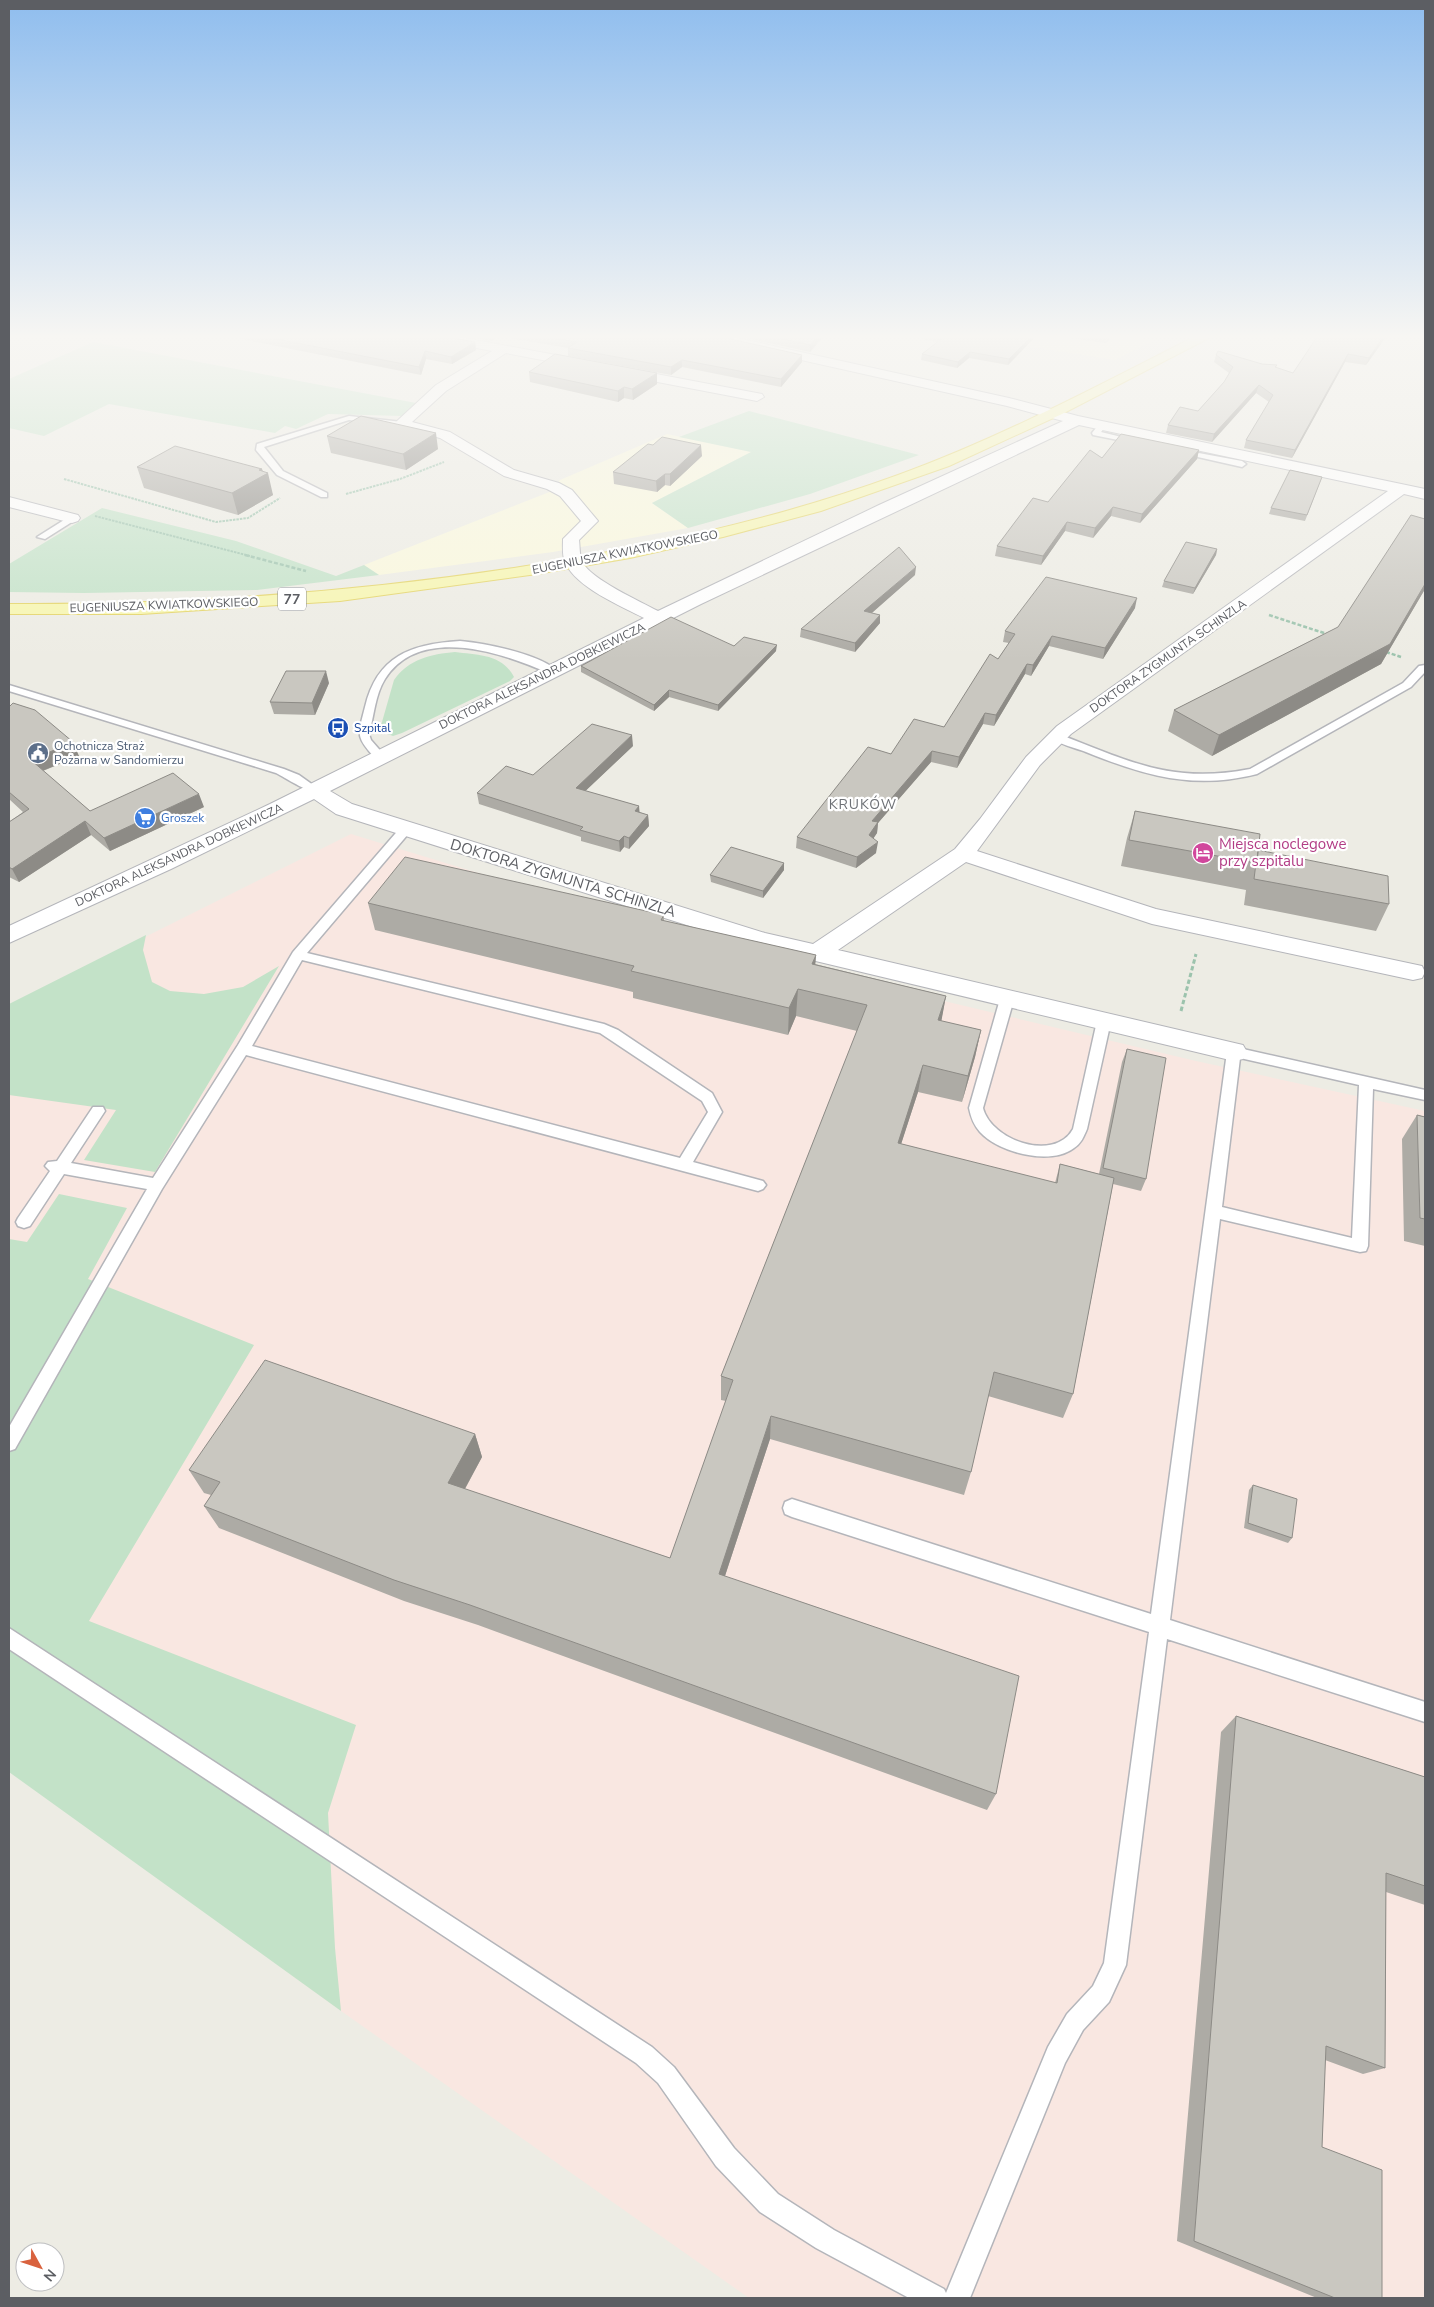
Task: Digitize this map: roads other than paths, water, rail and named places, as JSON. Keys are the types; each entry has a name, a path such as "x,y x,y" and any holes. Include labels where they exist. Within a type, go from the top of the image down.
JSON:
{"main road":[{"name":"EUGENIUSZA KWIATKOWSKIEGO","path":"9,609 158,607 280,600 443,584 574,563 730,531 839,500 952,460 985,445"}],"street":[{"path":"461,445 509,473 553,486 566,493 590,521 572,539 574,563 592,581 657,618"},
{"name":"DOKTORA ALEKSANDRA DOBKIEWICZA","path":"9,935 314,790 657,618 1024,445"},
{"path":"1195,445 1425,494"},
{"name":"DOKTORA ZYGMUNTA SCHINZLA","path":"816,954 963,854 988,824 1033,761 1064,730 1401,489"},
{"path":"9,502 72,518"},
{"name":"DOKTORA ZYGMUNTA SCHINZLA","path":"314,790 344,810 761,940 1234,1052"},
{"path":"963,854 1152,916 1413,972"}],"lane":[{"path":"264,445 260,446 260,450 280,473 324,495"},
{"path":"1148,445 1242,464"},
{"path":"42,537 72,518"},
{"path":"379,756 366,741 364,734 379,681 397,660 416,651 438,646 473,644 519,655 552,671"},
{"path":"1057,737 1159,773 1206,779 1229,777 1253,772 1407,684 1423,668"},
{"path":"1412,679 1425,684"},
{"path":"9,688 280,771 295,777 314,790"},
{"path":"9,1443 157,1185 243,1049 298,955 405,830"},
{"path":"298,955 613,1033 708,1097 715,1112 684,1166"},
{"path":"1008,999 976,1108 976,1116 988,1132 1000,1140 1041,1152 1054,1151 1066,1147 1075,1140 1080,1129 1104,1021"},
{"path":"243,1049 758,1185"},
{"path":"958,2298 1056,2055 1075,2022 1101,1994 1115,1965 1234,1052 1425,1095"},
{"path":"1213,1211 1360,1246 1366,1082"},
{"path":"24,1222 56,1167 98,1111"},
{"path":"56,1167 157,1185"},
{"path":"792,1508 1425,1712"},
{"path":"9,1638 644,2055 666,2076 725,2157 769,2203 825,2239 935,2298"}],"place":[{"name":"Szpital","path":"338,728"},
{"name":"Ochotnicza Straż Pożarna w Sandomierzu","path":"38,753"},
{"name":"Groszek","path":"145,818"},
{"name":"Miejsca noclegowe przy szpitalu","path":"1203,853"}],"district":[{"name":"KRUKÓW","path":"863,804"}]}
